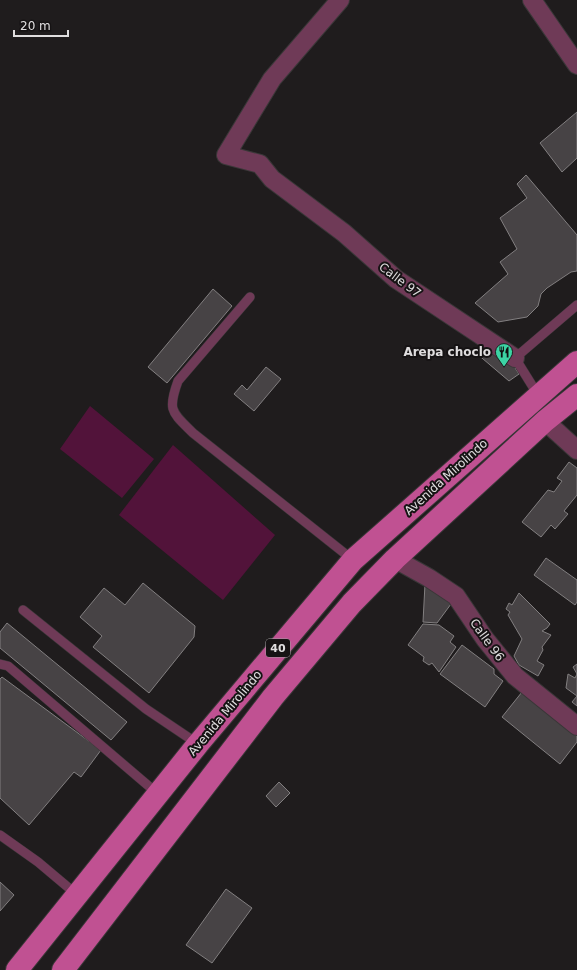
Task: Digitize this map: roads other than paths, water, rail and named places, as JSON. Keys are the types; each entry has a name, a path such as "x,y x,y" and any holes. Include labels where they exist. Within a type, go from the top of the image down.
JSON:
{"main road":[{"name":"Avenida Mirolindo","path":"17,970 76,894 198,744 353,560 577,362"},
{"name":"Avenida Mirolindo","path":"63,970 273,697 352,603 395,559 545,421 574,404"}],"street":[{"name":"Calle 97","path":"340,0 272,78 226,155 260,164 272,179 344,233 396,279 515,358"},
{"path":"532,0 577,65"},
{"path":"545,421 577,450"},
{"name":"Calle 96","path":"395,559 429,578 456,596 485,640 515,676 577,726"}],"lane":[{"path":"250,297 178,381 172,398 173,413 193,433 353,560"},
{"path":"515,358 577,305"},
{"name":"Calle 97","path":"515,358 538,395"},
{"path":"23,610 146,708 198,744"},
{"path":"0,664 8,666 158,794"},
{"path":"0,835 38,862 76,894"}],"place":[{"name":"Arepa choclo","path":"504,367"}]}
